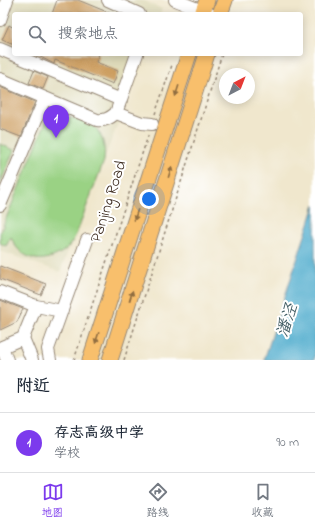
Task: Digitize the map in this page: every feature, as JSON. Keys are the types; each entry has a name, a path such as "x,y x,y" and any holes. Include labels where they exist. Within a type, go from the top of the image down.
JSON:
{"main road":[{"path":"221,12 225,0"},
{"name":"Panjing Road","path":"90,360 188,56"},
{"path":"110,360 206,56"}],"street":[{"path":"0,20 6,0"},
{"path":"108,0 135,12"},
{"path":"176,0 205,10"},
{"path":"0,49 12,54"},
{"path":"16,56 120,100"},
{"path":"0,79 97,120 103,120 110,118 116,113 136,56"},
{"path":"0,205 45,98"},
{"path":"116,113 152,124"},
{"path":"50,360 48,349 87,240"},
{"path":"0,292 36,306 62,311"},
{"path":"32,360 23,338 36,306"},
{"path":"7,360 1,347 23,338"}],"path":[{"path":"124,360 221,56"},
{"name":"Panjing Road","path":"74,360 174,60"}],"shaded area":[{"path":"1,0 142,0 162,9 161,12 12,12 12,56 144,56 60,272 0,251"}],"green space":[{"path":"52,107 62,111 59,121 69,118 79,119 87,121 94,126 103,141 104,161 74,239 66,249 54,257 35,259 20,251 11,237 6,246 0,243 0,233"},
{"path":"0,144 14,150 0,184"}],"water":[{"name":"潘泾","path":"315,205 314,360 264,360"}],"building":[{"path":"57,0 78,0 107,12 53,12"},
{"path":"9,25 12,27 12,44 2,40"},
{"path":"39,56 98,56 96,62 118,71 113,84 55,60 54,64"},
{"path":"34,71 48,77 43,89 29,83"},
{"path":"0,87 35,102 21,137 0,129"},
{"path":"0,266 46,284 41,295 0,279"},
{"path":"0,300 23,309 17,322 0,330"}],"place":[{"name":"存志高级中学","path":"56,138"}]}
